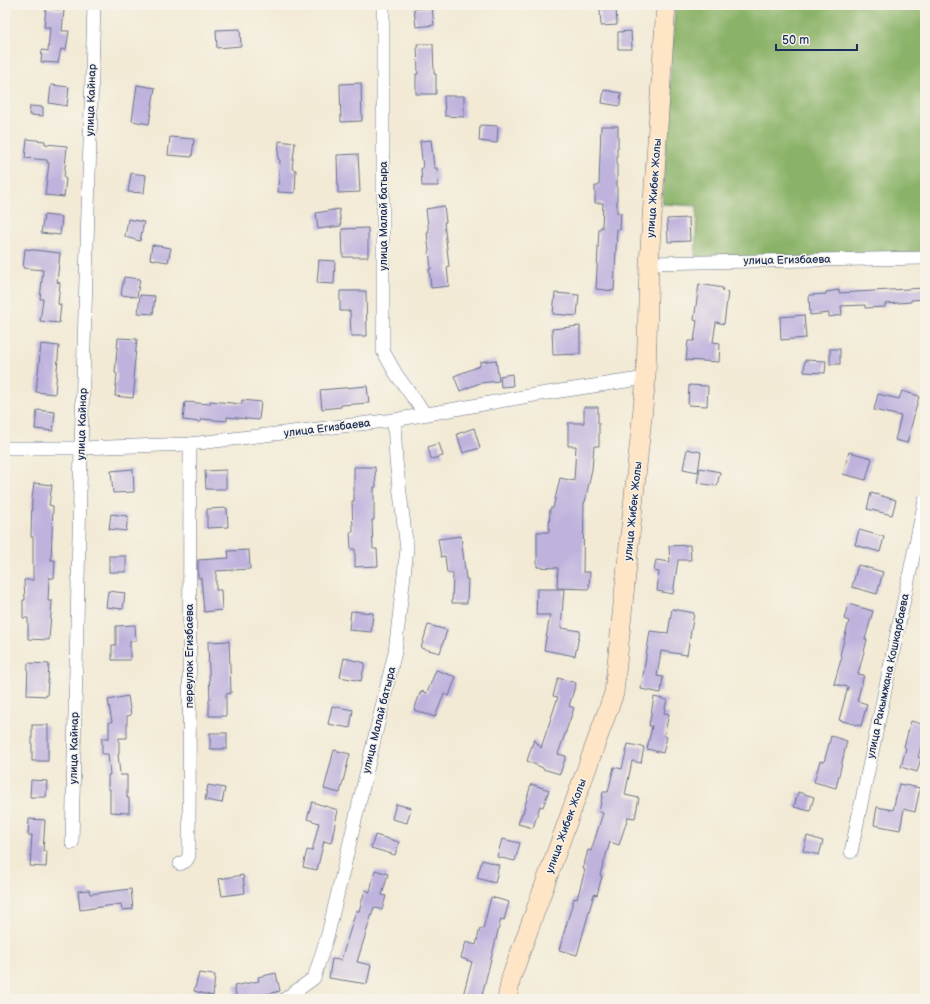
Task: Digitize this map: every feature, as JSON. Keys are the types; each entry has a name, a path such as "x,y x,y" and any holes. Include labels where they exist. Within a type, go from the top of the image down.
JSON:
{"main road":[{"name":"улица Жибек Жолы","path":"507,999 511,978 614,693 646,378 649,263 666,5"}],"street":[{"name":"улица Кайнар","path":"72,843 81,448 94,5"},
{"name":"улица Малай батыра","path":"383,5 383,351 396,374 425,414"},
{"name":"улица Егизбаева","path":"649,263 925,258"},
{"name":"улица Егизбаева","path":"5,448 81,448 190,444 394,420 534,395 646,378"},
{"name":"улица Малай батыра","path":"284,999 314,978 328,934 395,652 407,549 396,460 394,420"},
{"name":"переулок Егизбаева","path":"180,864 186,861 189,856 190,444"},
{"name":"улица Ракымжана Кошкарбаева","path":"850,852 925,500"}],"green space":[{"path":"675,5 925,5 925,257 695,259 697,206 662,204"}],"building":[{"path":"432,7 434,25 416,27 414,9"},
{"path":"46,8 64,10 62,31 69,31 66,50 61,49 58,63 41,62 42,50 48,51 50,27 44,27"},
{"path":"616,8 617,25 601,26 600,9"},
{"path":"240,29 241,46 217,48 216,30"},
{"path":"631,31 632,49 618,49 618,32"},
{"path":"417,44 433,44 436,94 416,94 416,74 418,74"},
{"path":"361,83 362,121 341,122 340,84"},
{"path":"51,85 69,87 67,106 49,103"},
{"path":"137,85 155,88 149,124 132,121"},
{"path":"604,90 621,93 620,106 602,103"},
{"path":"444,96 464,96 464,117 445,116"},
{"path":"30,106 43,107 43,116 29,115"},
{"path":"480,125 498,126 497,143 479,141"},
{"path":"601,126 618,126 617,213 621,213 620,230 617,229 614,291 596,289 599,228 602,228 603,203 595,203 595,186 599,186"},
{"path":"170,137 194,139 192,157 168,155"},
{"path":"27,139 45,141 45,144 67,146 64,197 45,195 49,163 47,163 47,160 25,158"},
{"path":"431,140 434,168 437,168 438,186 422,186 421,168 423,168 420,141"},
{"path":"279,141 295,143 292,169 296,170 295,193 278,192 280,160 278,159"},
{"path":"358,154 360,192 338,193 337,155"},
{"path":"131,173 146,175 144,193 128,192"},
{"path":"444,206 446,222 444,222 449,266 447,267 449,286 431,288 429,269 431,269 427,233 429,233 426,209"},
{"path":"339,209 341,226 318,229 316,213"},
{"path":"44,215 62,217 60,235 41,233"},
{"path":"689,218 690,241 668,242 667,219"},
{"path":"128,219 144,222 140,241 125,237"},
{"path":"368,228 368,257 343,257 342,229"},
{"path":"152,245 171,248 168,262 150,259"},
{"path":"25,249 60,253 57,282 60,283 58,304 61,305 59,323 40,321 43,299 40,299 43,270 23,268"},
{"path":"319,260 335,261 334,284 317,283"},
{"path":"124,277 140,279 137,297 121,295"},
{"path":"699,284 723,288 722,291 728,292 724,324 716,322 713,342 720,343 719,362 686,360 688,341 694,341 697,321 694,320"},
{"path":"925,288 925,299 911,300 911,302 885,304 885,307 865,308 865,305 841,306 842,315 829,317 829,313 810,315 809,295 826,294 826,292 839,290 839,293"},
{"path":"340,291 366,291 367,336 351,336 350,311 340,311"},
{"path":"555,293 579,295 577,316 553,314"},
{"path":"140,295 155,296 153,314 138,313"},
{"path":"804,315 806,338 781,340 780,317"},
{"path":"580,326 580,354 553,355 552,329"},
{"path":"118,338 137,339 133,379 135,380 133,398 115,396"},
{"path":"41,344 59,346 55,394 36,392"},
{"path":"830,349 840,349 840,364 830,364"},
{"path":"496,360 499,381 480,383 460,391 454,376 480,366 480,362"},
{"path":"805,360 826,361 825,373 804,372"},
{"path":"512,374 513,386 501,387 500,376"},
{"path":"689,385 708,386 707,406 688,405"},
{"path":"367,386 369,403 341,405 341,407 322,409 320,390"},
{"path":"902,391 919,396 907,443 895,440 901,416 874,410 878,394 899,399"},
{"path":"242,400 261,402 259,420 227,417 227,421 202,419 201,422 183,420 185,402 210,404 210,401 242,404"},
{"path":"584,407 598,407 599,423 599,446 594,446 592,469 584,502 583,572 590,572 589,589 557,588 558,568 537,567 537,532 549,532 550,508 553,508 560,478 574,481 576,446 568,446 568,423 584,423"},
{"path":"37,410 55,412 53,431 35,429"},
{"path":"474,428 480,448 463,453 457,434"},
{"path":"439,443 443,456 431,459 428,447"},
{"path":"687,449 701,452 698,472 683,469"},
{"path":"849,452 872,458 866,480 843,474"},
{"path":"354,467 375,467 376,487 374,487 374,520 372,520 373,549 377,549 378,566 355,567 355,549 351,549 350,532 353,532 352,501 354,501"},
{"path":"700,468 720,472 717,486 697,483"},
{"path":"133,469 134,492 113,493 111,471"},
{"path":"226,470 226,489 206,489 205,471"},
{"path":"34,483 52,485 49,505 53,506 51,560 55,560 54,578 49,578 48,601 52,601 49,640 28,639 28,618 23,618 23,600 25,600 24,580 33,580 33,537 31,537"},
{"path":"871,493 896,500 892,515 867,509"},
{"path":"227,508 228,527 207,528 207,509"},
{"path":"111,514 128,516 126,531 109,529"},
{"path":"859,530 884,537 880,552 855,545"},
{"path":"461,536 466,579 468,579 467,603 452,603 453,573 447,573 445,556 441,557 438,539"},
{"path":"690,545 691,560 678,560 673,594 657,591 659,572 654,571 656,560 670,562 669,546"},
{"path":"249,550 250,569 216,571 216,590 221,590 222,610 204,612 201,578 198,578 198,560 229,558 228,551"},
{"path":"109,556 126,556 126,572 109,572"},
{"path":"858,565 883,572 877,594 852,587"},
{"path":"537,589 564,589 561,628 580,631 575,656 544,650 550,615 536,615"},
{"path":"108,591 125,593 123,609 106,607"},
{"path":"848,604 873,611 865,639 867,640 858,674 864,675 857,701 867,704 861,726 839,720 848,687 834,684 842,656 840,655 849,621 844,619"},
{"path":"672,609 694,613 687,655 661,651 657,676 663,677 661,693 641,689 650,631 668,633"},
{"path":"351,611 373,613 371,632 349,630"},
{"path":"135,625 136,641 130,641 130,660 112,660 112,645 116,645 116,626"},
{"path":"428,625 447,630 440,653 421,648"},
{"path":"229,641 231,693 226,694 226,716 209,716 210,700 208,642"},
{"path":"344,658 365,663 361,681 340,677"},
{"path":"28,663 49,664 47,696 27,695"},
{"path":"436,670 456,677 449,696 444,694 435,717 414,710 421,691 427,693"},
{"path":"558,678 576,683 569,706 574,708 558,754 566,756 560,774 543,769 527,761 534,739 541,748 558,697 553,696"},
{"path":"128,696 131,715 127,716 127,738 119,738 118,754 120,775 127,775 127,798 129,798 129,813 110,812 110,789 108,789 108,775 110,775 108,754 102,754 102,738 109,738 109,722 112,722 108,700"},
{"path":"654,697 667,700 664,713 669,714 664,736 667,737 663,753 647,749 652,726 649,726"},
{"path":"332,706 353,710 350,728 328,724"},
{"path":"911,721 925,725 925,734 918,757 921,758 917,772 901,767 906,748 904,747"},
{"path":"32,725 48,725 48,761 32,761"},
{"path":"210,733 227,733 227,749 210,749"},
{"path":"831,736 847,741 836,788 814,782 820,761 824,762"},
{"path":"628,744 644,747 641,763 632,761 625,795 639,798 635,818 628,817 619,845 610,842 600,875 602,876 597,895 594,894 577,955 559,950 574,898 577,899 585,870 583,869 588,850 591,851 603,813 599,812 603,792 608,792 614,767 622,769"},
{"path":"334,750 350,754 340,793 324,789"},
{"path":"31,780 47,781 46,797 30,797"},
{"path":"531,784 549,790 543,807 540,806 533,828 518,824 523,813"},
{"path":"899,784 920,788 915,812 904,809 900,830 874,825 877,807 893,810"},
{"path":"208,785 225,788 222,803 205,800"},
{"path":"798,792 814,797 810,811 794,807"},
{"path":"312,802 338,810 331,843 324,841 317,870 303,867 307,850 312,851 319,823 307,819"},
{"path":"396,804 411,808 407,823 392,819"},
{"path":"29,819 45,820 43,851 47,851 46,867 30,866 32,835 28,835"},
{"path":"375,835 399,842 395,855 371,848"},
{"path":"807,836 823,841 819,855 803,851"},
{"path":"502,839 520,843 515,861 497,857"},
{"path":"482,860 499,865 495,883 477,878"},
{"path":"375,870 388,874 382,895 386,896 382,910 374,907 357,962 371,965 367,984 329,978 332,959 341,960 356,911 359,911 365,890 370,892"},
{"path":"243,875 245,893 222,896 219,879"},
{"path":"131,889 133,909 122,910 121,904 80,910 78,891 89,890 90,894"},
{"path":"491,897 509,902 504,920 501,919 481,999 462,999 472,962 461,958 466,942 476,945 480,928 483,929"},
{"path":"199,973 215,975 213,996 194,991"},
{"path":"276,973 280,991 255,997 255,999 237,999 234,986 259,981 258,977"}]}
